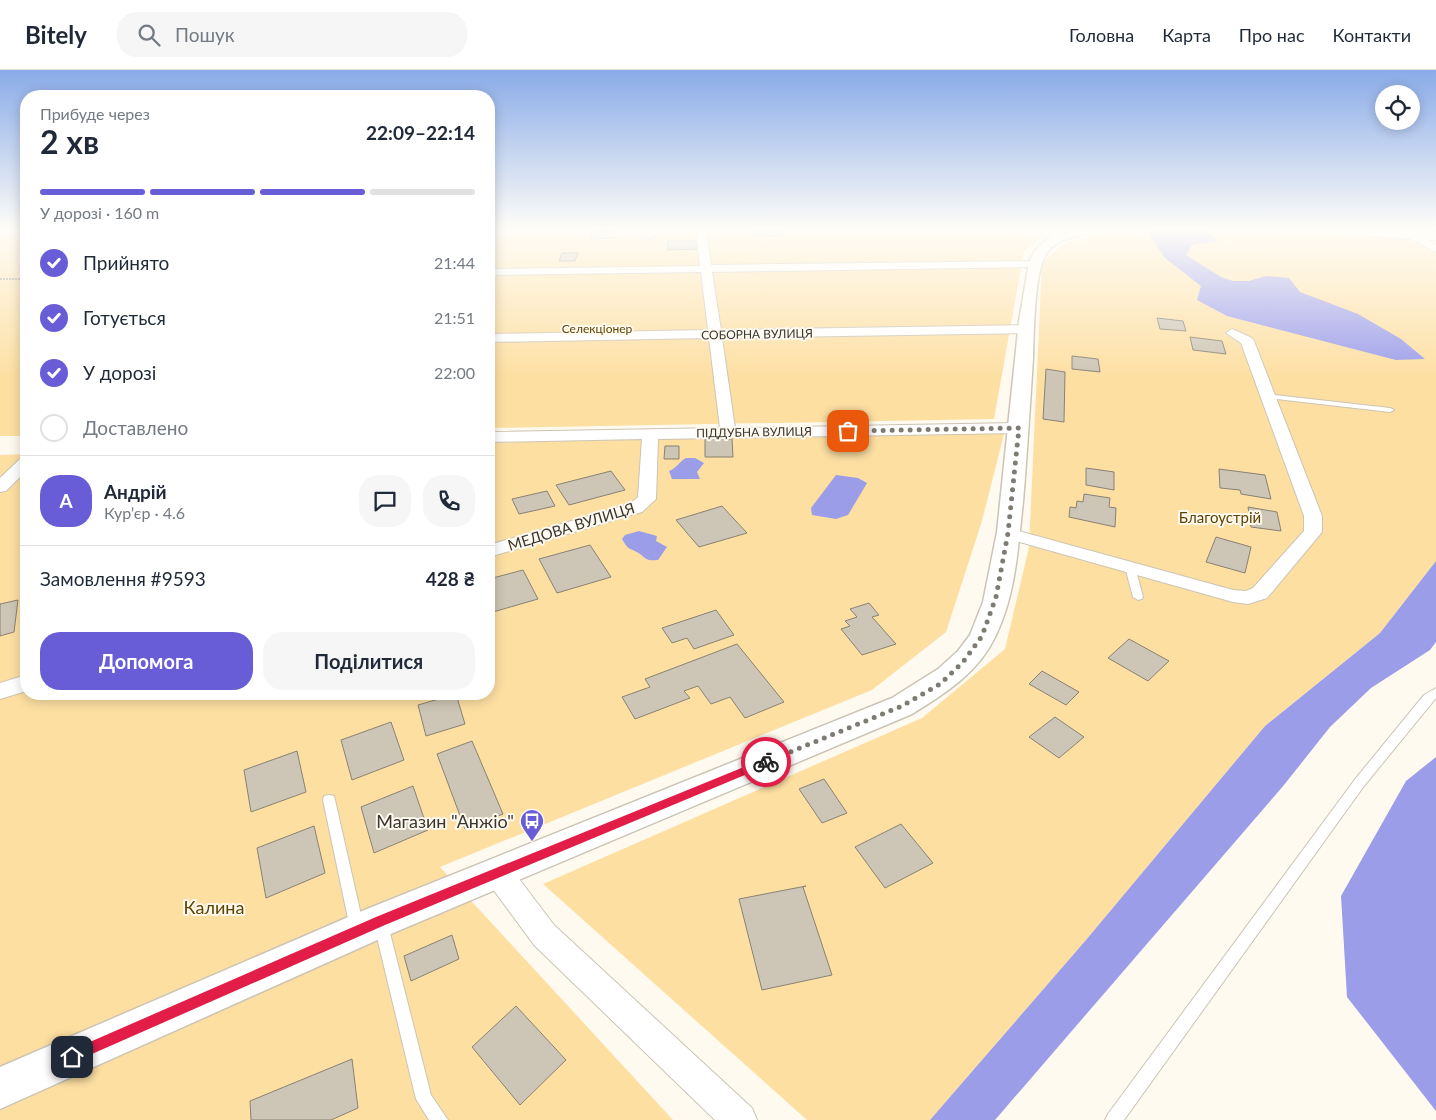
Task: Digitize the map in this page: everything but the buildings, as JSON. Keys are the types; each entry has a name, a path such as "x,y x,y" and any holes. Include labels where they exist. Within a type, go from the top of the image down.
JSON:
{"street":[{"path":"708,279 728,433"},
{"path":"0,1088 369,926 902,706 940,684 963,662 982,636 996,597 1008,533 1019,428 1026,329 1034,279"},
{"name":"СОБОРНА ВУЛИЦЯ","path":"495,338 1026,329"},
{"path":"1008,533 1233,596 1248,598 1260,594 1313,532 1313,516 1247,341 1232,333"},
{"name":"ПІДДУБНА ВУЛИЦЯ","path":"495,436 1019,428"},
{"name":"МЕДОВА ВУЛИЦЯ","path":"495,548 636,508 647,499 650,434"},
{"path":"0,487 20,468"},
{"path":"0,691 20,685"},
{"path":"497,872 544,935 740,1120"}],"lane":[{"path":"1268,396 1390,410"},
{"path":"1130,568 1138,597"},
{"path":"1114,1120 1360,782 1428,698 1436,692"},
{"path":"329,800 424,1099 439,1120"}],"path":[{"path":"0,279 20,279"}],"green space":[{"path":"0,279 20,279 20,436 0,436"},
{"name":"Селекціонер","path":"495,279 1019,279 994,419 495,428"},
{"name":"Благоустрій","path":"1041,279 1436,279 1436,561 1380,633 1265,726 1086,940 930,1120 807,1120 543,884 922,718 1005,649 1029,547"},
{"name":"Калина","path":"995,431 1004,434 982,521 946,632 872,690 440,867 673,1120 0,1120 0,455 20,454 20,700 495,700 495,443"}],"water":[{"path":"1192,279 1249,281 1256,279 1290,279 1300,292 1358,314 1401,339 1425,359 1396,360 1227,316 1197,300 1201,286"},
{"path":"686,458 695,458 704,463 697,472 700,479 672,479 669,471"},
{"path":"836,475 858,478 867,483 848,515 836,519 812,515 811,508"},
{"path":"639,531 657,536 656,541 667,547 658,560 646,559 628,548 624,543 622,539 625,535"},
{"path":"1436,561 1436,642 1430,650 1371,688 1330,727 1284,785 995,1120 930,1120 1086,940 1265,726 1380,633"},
{"path":"1436,757 1436,1111 1347,997 1341,896 1406,781"}],"way so far":[{"path":"766,762 902,706 940,684 963,662 982,636 996,597 1008,533 1019,428 848,431"}],"place":[{"name":"Магазин \"Анжіо\"","path":"532,842"}],"route":[{"path":"72,1057 380,921 766,762"}]}
